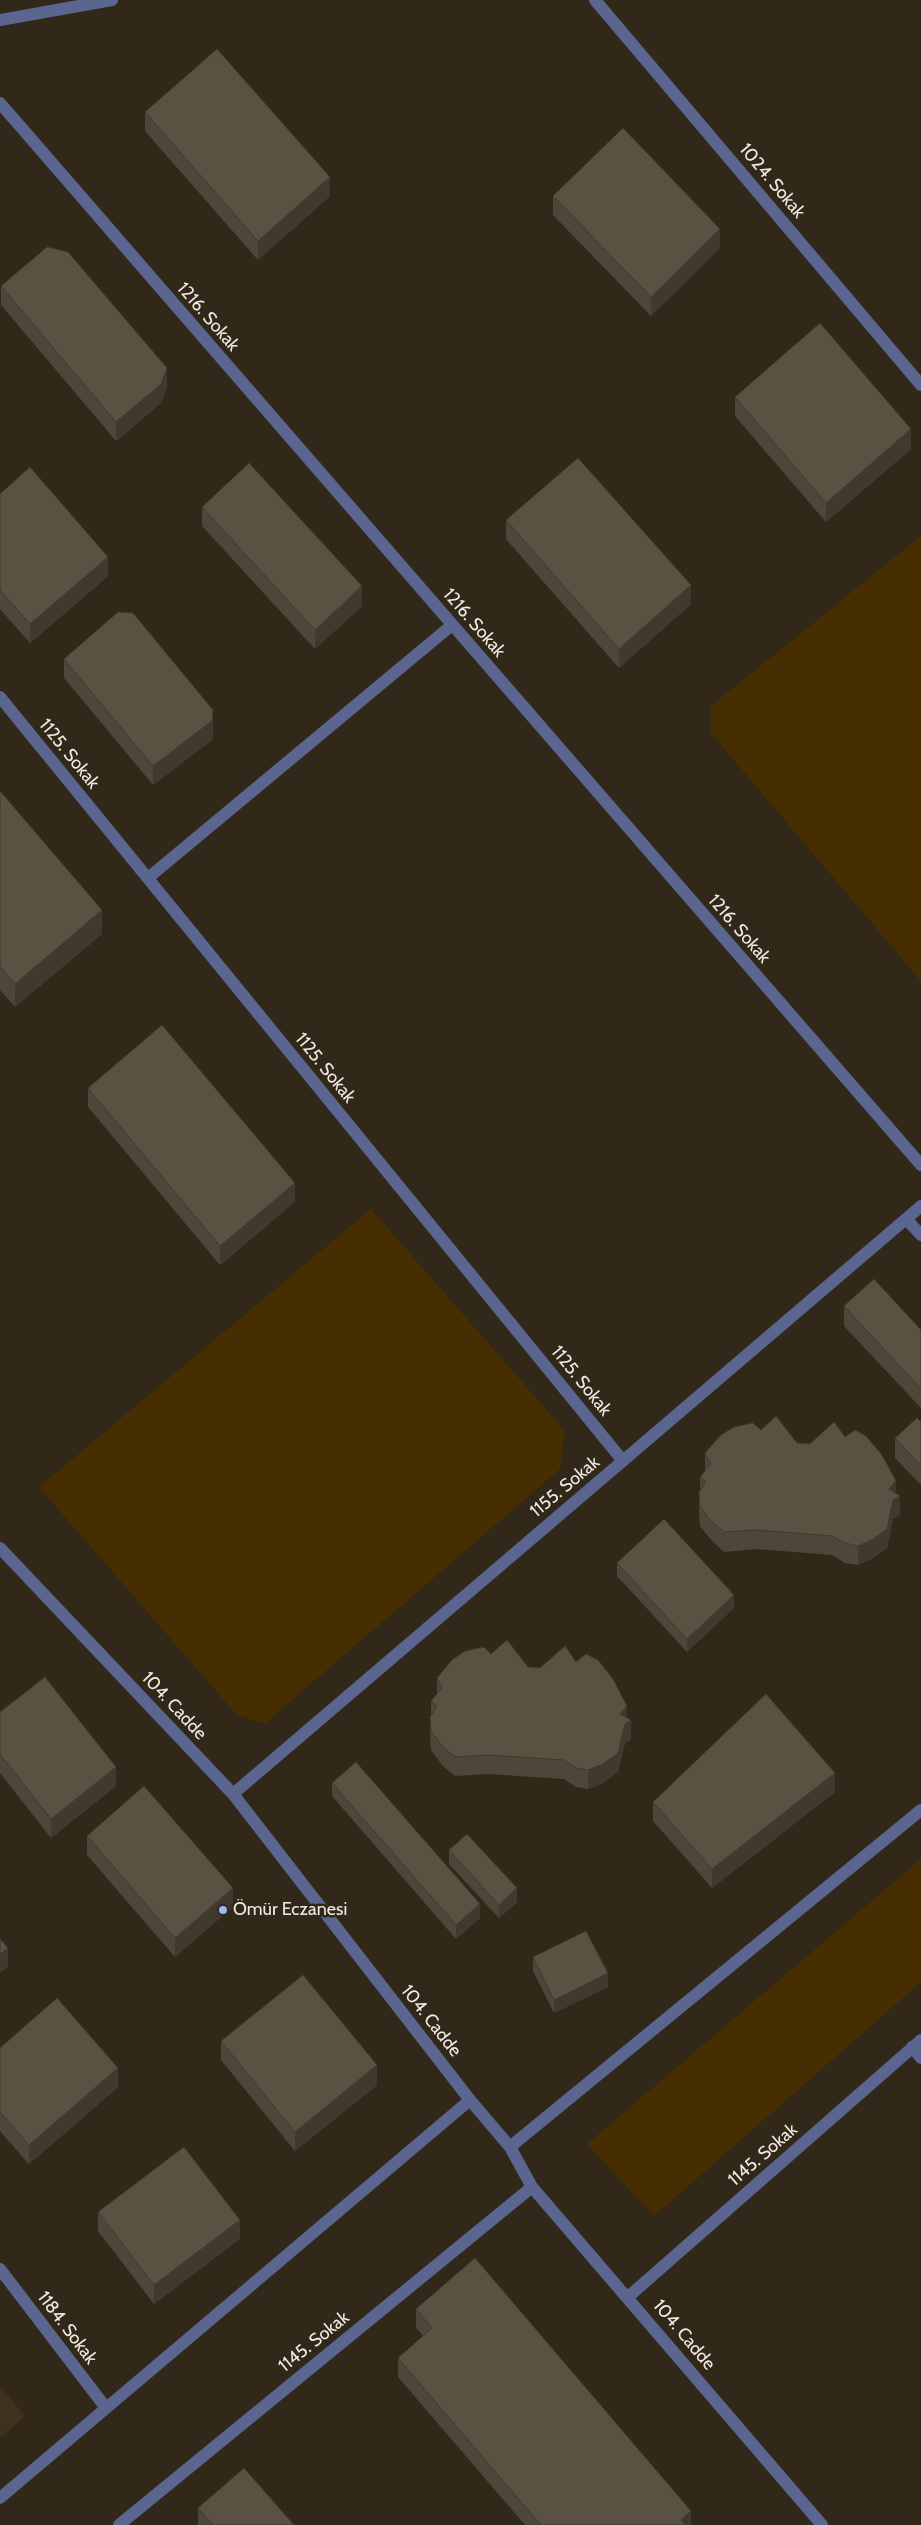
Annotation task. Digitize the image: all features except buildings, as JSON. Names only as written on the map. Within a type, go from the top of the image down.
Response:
[{"type":"street","points":[[0,20],[112,0]]},
{"type":"street","name":"1024. Sokak","points":[[595,0],[921,385]]},
{"type":"street","name":"1216. Sokak","points":[[0,103],[921,1165]]},
{"type":"street","points":[[148,878],[452,625]]},
{"type":"street","name":"1125. Sokak","points":[[0,697],[623,1461]]},
{"type":"street","name":"1155. Sokak","points":[[232,1794],[921,1206]]},
{"type":"street","points":[[906,1219],[921,1235]]},
{"type":"street","name":"104. Cadde","points":[[0,1548],[232,1794],[470,2100],[510,2147],[532,2187],[822,2525]]},
{"type":"street","points":[[510,2147],[921,1810]]},
{"type":"street","points":[[916,2043],[921,2058]]},
{"type":"street","name":"1145. Sokak","points":[[628,2297],[916,2043]]},
{"type":"street","points":[[0,2498],[470,2100]]},
{"type":"street","name":"1145. Sokak","points":[[119,2525],[532,2187]]},
{"type":"street","name":"1184. Sokak","points":[[0,2270],[106,2408]]},
{"type":"shaded area","points":[[921,536],[921,981],[711,733],[711,706]]},
{"type":"shaded area","points":[[371,1209],[565,1431],[560,1469],[264,1724],[236,1714],[39,1487]]},
{"type":"shaded area","points":[[921,1859],[921,1982],[654,2216],[587,2144]]},
{"type":"shaded area","points":[[0,2386],[25,2416],[0,2438]]},
{"type":"place","name":"Ömür Eczanesi","points":[[223,1910]]}]
